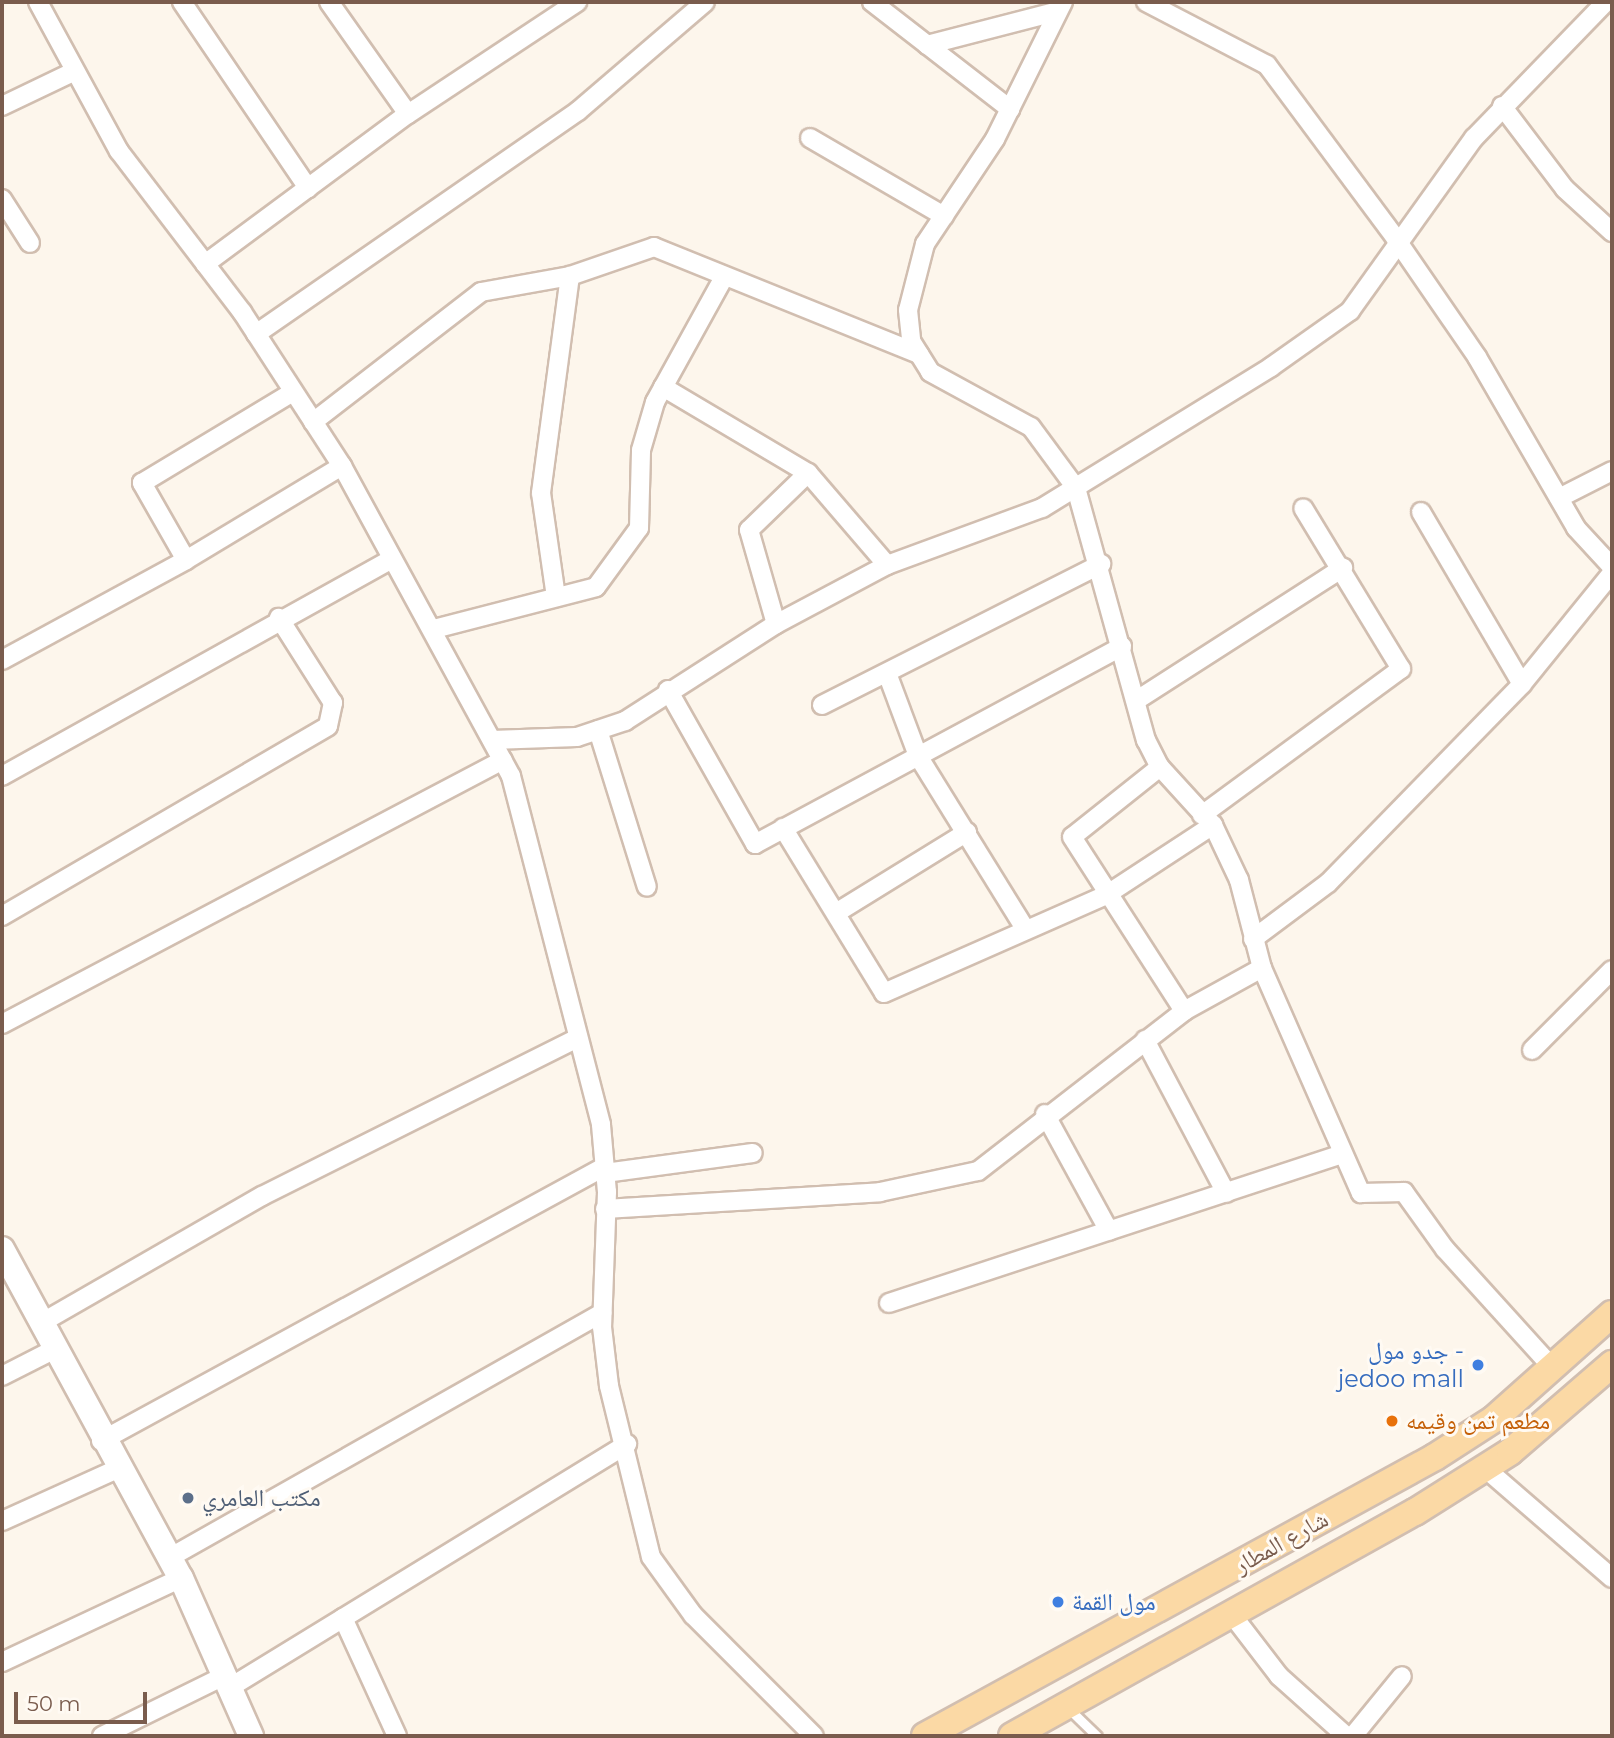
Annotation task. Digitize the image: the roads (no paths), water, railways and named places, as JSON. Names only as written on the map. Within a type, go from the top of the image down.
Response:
[{"type":"main road","name":"شارع المطار","points":[[925,1736],[1395,1480],[1494,1419],[1554,1369],[1612,1314]]},
{"type":"main road","name":"شارع المطار","points":[[1012,1736],[1233,1616],[1415,1512],[1485,1468],[1612,1364]]},
{"type":"main road","points":[[1395,1480],[1398,1497],[1415,1512]]},
{"type":"main road","points":[[1341,1509],[1359,1525],[1362,1543]]},
{"type":"street","points":[[38,2],[73,72],[119,151],[256,334],[342,466],[392,559],[434,629],[503,760],[601,1125],[605,1209],[602,1312],[609,1386],[626,1444],[651,1557],[693,1615],[814,1736]]},
{"type":"street","points":[[183,2],[308,188]]},
{"type":"street","points":[[330,2],[408,114]]},
{"type":"street","points":[[205,264],[408,114],[578,2]]},
{"type":"street","points":[[256,334],[578,111],[705,2]]},
{"type":"street","points":[[872,2],[1010,109]]},
{"type":"street","points":[[1146,2],[1267,65],[1396,239],[1477,357],[1559,498],[1612,567]]},
{"type":"street","points":[[492,740],[598,730],[625,721],[667,690],[776,624],[887,565],[1042,508],[1350,311],[1396,239],[1502,106],[1605,2]]},
{"type":"street","points":[[927,44],[1056,5]]},
{"type":"street","points":[[1056,5],[1010,109],[925,244],[908,310],[919,354],[930,373],[1031,427],[1076,488],[1101,564],[1137,700],[1160,767],[1207,820],[1239,880],[1262,968],[1361,1193],[1404,1192],[1445,1249],[1554,1369]]},
{"type":"street","points":[[2,106],[73,72]]},
{"type":"street","points":[[1502,106],[1565,189],[1612,232]]},
{"type":"street","points":[[810,138],[944,216]]},
{"type":"street","points":[[2,199],[30,243]]},
{"type":"street","points":[[313,422],[481,292],[570,276],[654,247],[723,279],[919,354]]},
{"type":"street","points":[[556,597],[541,493],[570,276]]},
{"type":"street","points":[[434,629],[596,587],[639,528],[641,450],[663,387],[723,279]]},
{"type":"street","points":[[663,387],[808,472],[887,565]]},
{"type":"street","points":[[186,560],[142,483],[293,392]]},
{"type":"street","points":[[2,660],[186,560],[342,466]]},
{"type":"street","points":[[1559,498],[1612,471]]},
{"type":"street","points":[[776,624],[749,530],[808,472]]},
{"type":"street","points":[[783,828],[884,993],[1024,927],[1106,895],[1402,669],[1343,568],[1303,508]]},
{"type":"street","points":[[1421,512],[1522,684]]},
{"type":"street","points":[[2,776],[279,618],[392,559]]},
{"type":"street","points":[[822,705],[1101,564]]},
{"type":"street","points":[[1137,700],[1343,568]]},
{"type":"street","points":[[1253,939],[1328,883],[1522,684],[1612,573]]},
{"type":"street","points":[[2,916],[328,726],[333,703],[279,618]]},
{"type":"street","points":[[667,690],[755,844],[1122,646]]},
{"type":"street","points":[[887,673],[918,756],[1024,927]]},
{"type":"street","points":[[598,730],[647,887]]},
{"type":"street","points":[[2,1024],[503,760]]},
{"type":"street","points":[[1160,767],[1072,837],[1106,895],[1184,1011]]},
{"type":"street","points":[[836,914],[967,832]]},
{"type":"street","points":[[605,1209],[880,1192],[939,1182],[978,1171],[1045,1114],[1184,1011],[1262,968]]},
{"type":"street","points":[[1532,1050],[1612,970]]},
{"type":"street","points":[[41,1323],[262,1196],[578,1038]]},
{"type":"street","points":[[1145,1040],[1226,1193]]},
{"type":"street","points":[[1045,1114],[1109,1231]]},
{"type":"street","points":[[101,1441],[604,1170],[752,1153]]},
{"type":"street","points":[[889,1303],[1342,1154]]},
{"type":"street","points":[[2,1249],[101,1441],[175,1568],[251,1736]]},
{"type":"street","points":[[2,1662],[175,1568],[602,1312]]},
{"type":"street","points":[[2,1376],[55,1349]]},
{"type":"street","points":[[102,1736],[227,1682],[343,1618],[626,1444]]},
{"type":"street","points":[[1485,1468],[1612,1578]]},
{"type":"street","points":[[2,1521],[117,1469]]},
{"type":"street","points":[[1233,1616],[1279,1676],[1346,1736]]},
{"type":"street","points":[[343,1618],[397,1736]]},
{"type":"street","points":[[1353,1736],[1402,1675]]},
{"type":"lane","points":[[1067,1706],[1097,1736]]},
{"type":"place","name":"جدو مول - jedoo mall","points":[[1478,1365]]},
{"type":"place","name":"مطعم تمن وقيمه","points":[[1392,1421]]},
{"type":"place","name":"مكتب العامري","points":[[188,1498]]},
{"type":"place","name":"مول القمة","points":[[1058,1602]]}]
